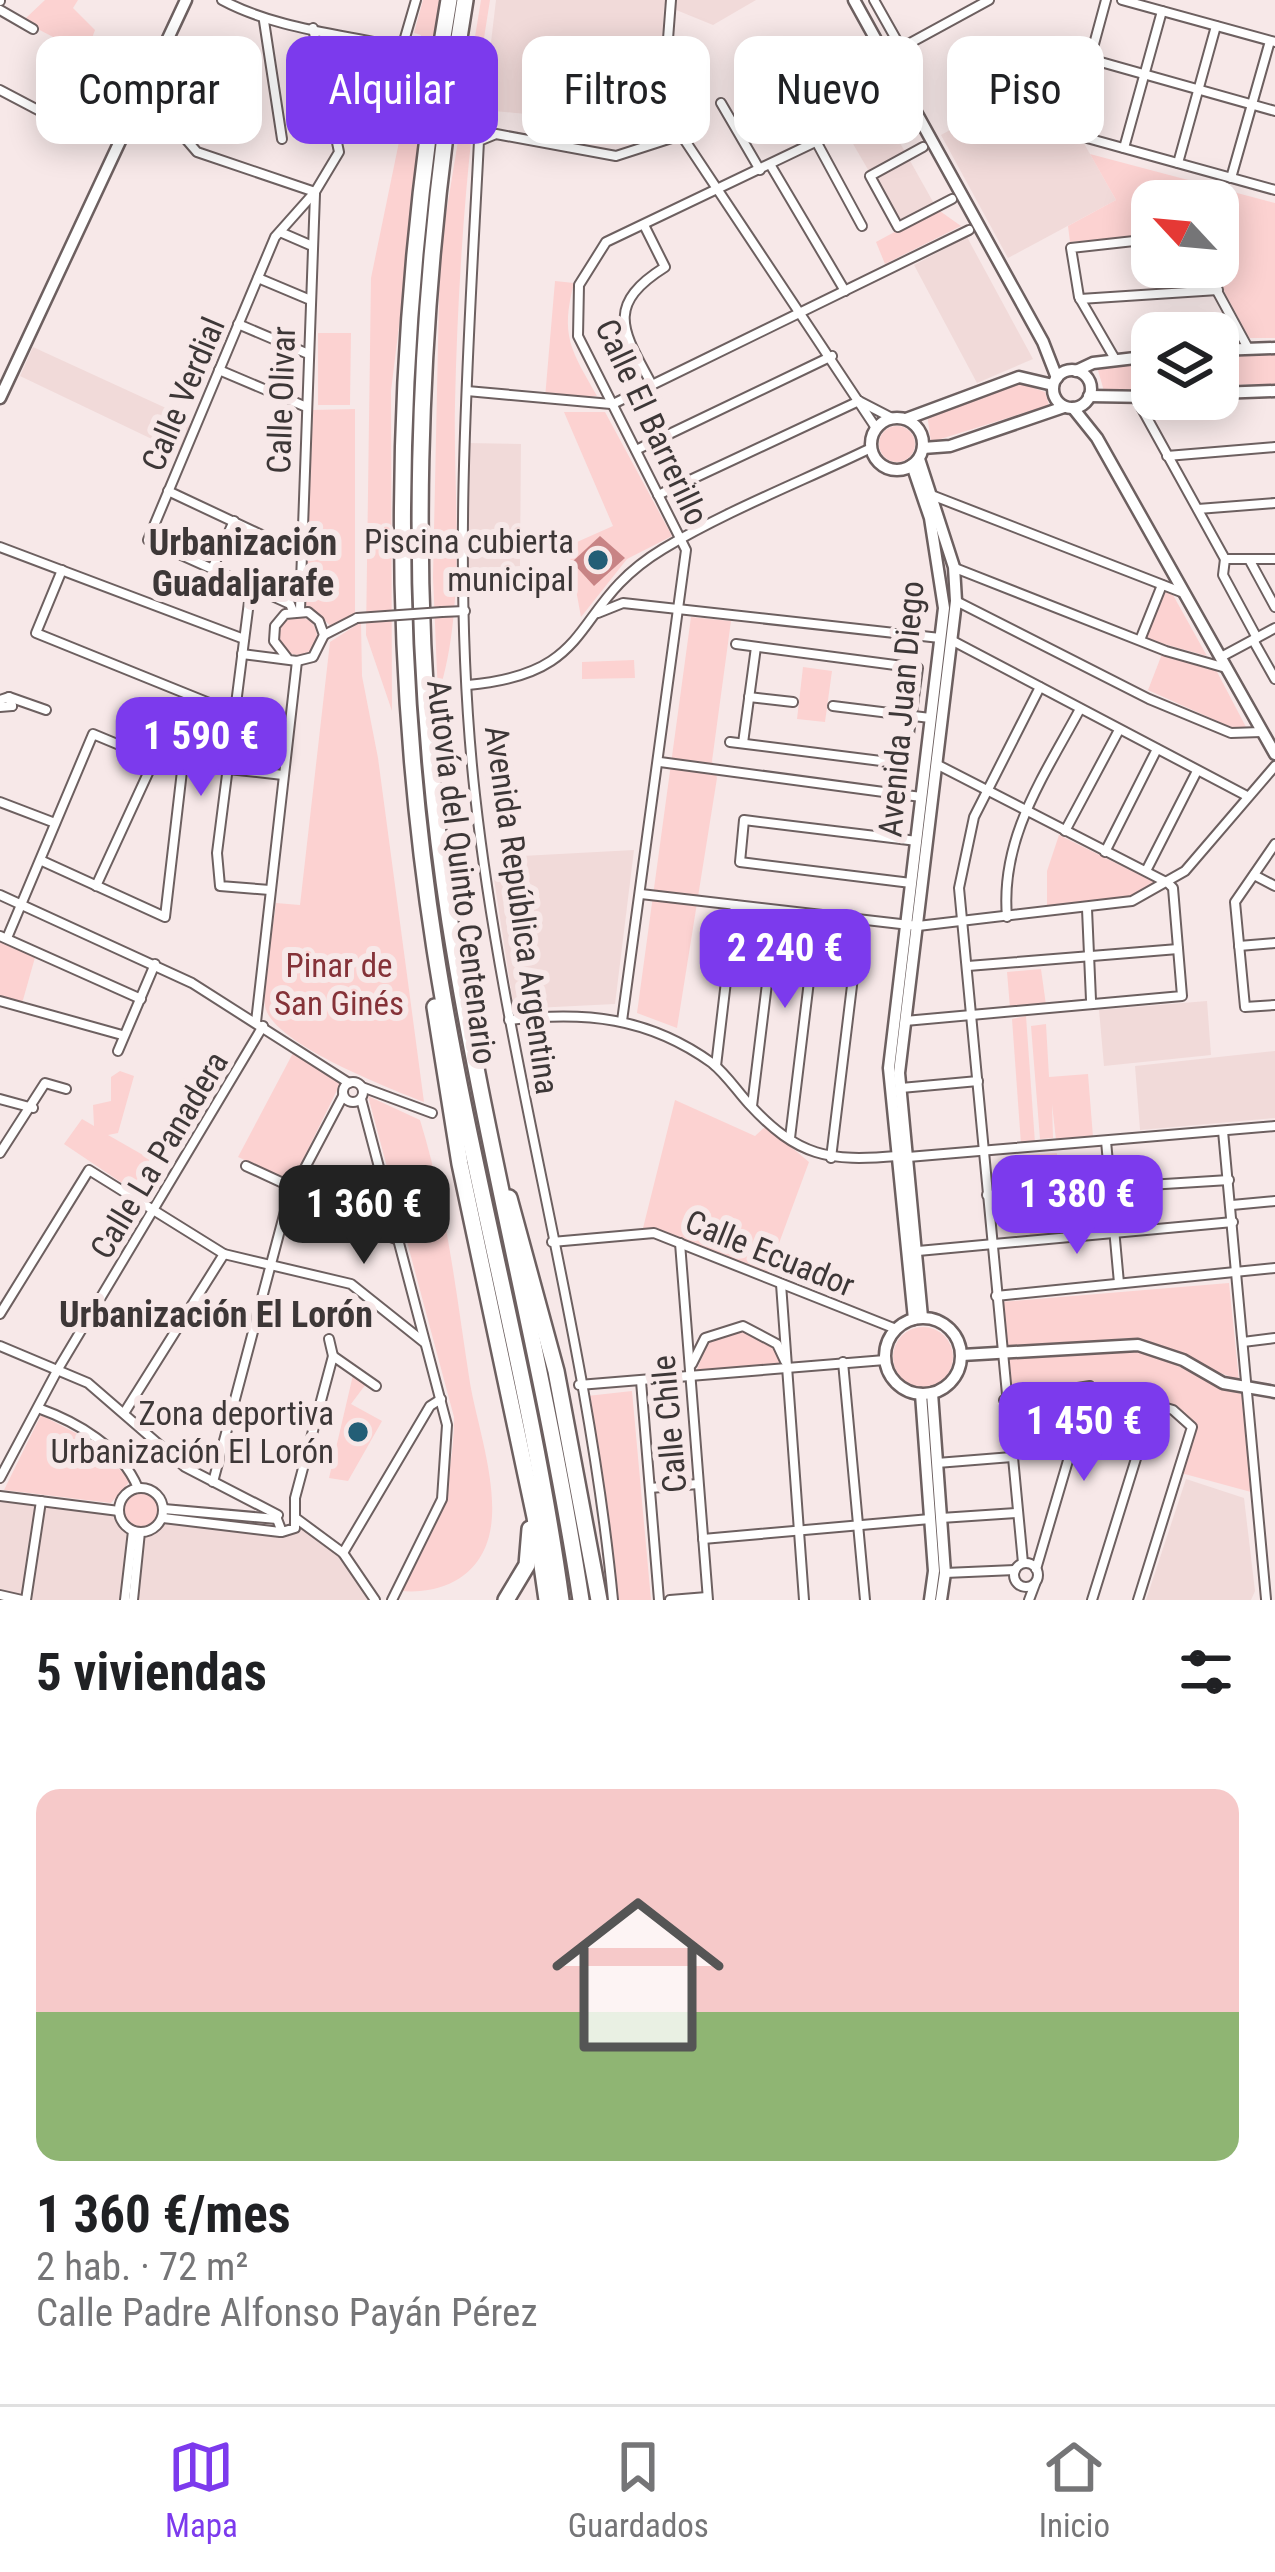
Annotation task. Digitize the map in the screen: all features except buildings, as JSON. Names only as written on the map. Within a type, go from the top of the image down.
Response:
[{"type":"highway","name":"Autovía del Quinto Centenario","points":[[448,0],[416,224],[401,484],[410,734],[434,945],[561,1600]]},
{"type":"highway","name":"Autovía del Quinto Centenario","points":[[465,0],[434,228],[424,392],[422,567],[430,746],[447,896],[581,1600]]},
{"type":"highway","points":[[434,945],[431,981],[441,1052],[530,1545],[523,1575],[506,1600]]},
{"type":"highway","points":[[496,1167],[516,1213],[546,1330],[599,1600]]},
{"type":"highway","points":[[504,1385],[535,1517],[547,1600]]},
{"type":"highway","points":[[490,1600],[505,1586],[520,1555],[520,1480]]},
{"type":"street","points":[[174,36],[190,0]]},
{"type":"street","points":[[170,36],[190,0]]},
{"type":"street","points":[[222,0],[264,21],[349,36]]},
{"type":"street","points":[[406,36],[416,0]]},
{"type":"street","points":[[670,36],[671,0]]},
{"type":"street","points":[[854,0],[1042,342],[1056,400],[1096,438],[1275,754]]},
{"type":"street","points":[[874,0],[901,48],[989,0]]},
{"type":"street","points":[[1096,36],[1106,0]]},
{"type":"street","points":[[1121,0],[1272,41],[1231,178]]},
{"type":"street","points":[[0,10],[32,29]]},
{"type":"street","points":[[1124,148],[1162,11]]},
{"type":"street","points":[[264,21],[282,139]]},
{"type":"street","points":[[1178,163],[1216,26]]},
{"type":"street","points":[[190,144],[197,152],[315,192],[339,152],[313,28]]},
{"type":"street","points":[[1104,63],[1275,111]]},
{"type":"street","points":[[0,90],[36,109]]},
{"type":"street","points":[[721,103],[760,170]]},
{"type":"street","name":"Avenida República Argentina","points":[[522,139],[496,134],[478,141],[467,391],[465,611],[474,793],[509,1020],[579,1385],[613,1600]]},
{"type":"street","points":[[1104,143],[1275,190]]},
{"type":"street","points":[[0,398],[118,144]]},
{"type":"street","points":[[108,168],[121,144]]},
{"type":"street","name":"Avenida República Argentina","points":[[551,144],[616,156],[651,144]]},
{"type":"street","points":[[688,144],[876,428],[871,448]]},
{"type":"street","name":"Calle El Barrerillo","points":[[622,1021],[686,550],[578,336],[579,285],[606,242],[815,144]]},
{"type":"street","points":[[818,144],[862,226]]},
{"type":"street","points":[[923,147],[870,176],[898,227],[952,199]]},
{"type":"street","points":[[771,166],[845,292]]},
{"type":"street","name":"Calle Verdial","points":[[297,611],[148,540],[280,232],[315,192]]},
{"type":"street","name":"Calle Olivar","points":[[297,611],[315,192]]},
{"type":"street","points":[[644,225],[665,267],[641,282],[622,316],[623,331],[652,385]]},
{"type":"street","points":[[467,391],[613,404],[969,230]]},
{"type":"street","points":[[280,232],[310,245]]},
{"type":"street","points":[[1115,359],[1080,299],[1071,248],[1131,241]]},
{"type":"street","points":[[258,278],[308,299]]},
{"type":"street","points":[[1080,299],[1218,290],[1248,348]]},
{"type":"street","points":[[238,324],[306,353]]},
{"type":"street","points":[[1042,342],[1089,383],[1096,438]]},
{"type":"street","points":[[1239,349],[1275,348]]},
{"type":"street","points":[[636,450],[832,356]]},
{"type":"street","points":[[876,428],[1019,377],[1055,381],[1073,371],[1131,358]]},
{"type":"street","points":[[219,370],[304,406]]},
{"type":"street","points":[[1239,392],[1275,391]]},
{"type":"street","points":[[871,448],[887,468],[1088,399],[1131,398]]},
{"type":"street","points":[[658,495],[859,401],[922,434],[918,457]]},
{"type":"street","points":[[1148,420],[1225,559],[1223,575],[1275,679]]},
{"type":"street","points":[[1167,456],[1275,447]]},
{"type":"street","points":[[468,685],[526,677],[551,666],[628,571],[681,540],[871,448]]},
{"type":"street","name":"Avenida Juan Diego","points":[[918,457],[953,567],[956,601],[930,718],[911,883],[903,1021],[904,1156],[918,1318]]},
{"type":"street","name":"Avenida Juan Diego","points":[[918,457],[942,577],[947,640],[938,765],[889,1068],[918,1251],[918,1318]]},
{"type":"street","points":[[168,490],[300,553]]},
{"type":"street","points":[[934,496],[1183,592]]},
{"type":"street","points":[[1198,509],[1275,503]]},
{"type":"street","points":[[212,568],[233,521]]},
{"type":"street","points":[[0,547],[244,639]]},
{"type":"street","points":[[1225,559],[1275,559]]},
{"type":"street","points":[[1250,561],[1275,608]]},
{"type":"street","points":[[953,567],[1139,640],[1223,663]]},
{"type":"street","points":[[62,570],[36,633],[234,713]]},
{"type":"street","points":[[628,571],[620,586],[628,603]]},
{"type":"street","points":[[1139,640],[1162,585]]},
{"type":"street","points":[[251,586],[217,853],[220,886],[270,890]]},
{"type":"street","points":[[956,601],[1149,699],[1231,734],[1262,732]]},
{"type":"street","points":[[592,617],[608,605],[628,603],[947,640],[1247,796]]},
{"type":"street","points":[[242,654],[293,660],[319,651],[324,635],[314,616],[297,611],[279,619],[273,633],[277,649],[293,660]]},
{"type":"street","points":[[324,635],[357,618],[465,611]]},
{"type":"street","points":[[1223,663],[1275,628]]},
{"type":"street","points":[[730,742],[905,764],[917,668],[736,644]]},
{"type":"street","points":[[743,743],[756,647]]},
{"type":"street","points":[[260,1024],[293,660]]},
{"type":"street","points":[[1036,1583],[1022,1587],[1017,1571],[1012,1457],[962,920],[963,859],[987,790],[1040,687]]},
{"type":"street","points":[[749,697],[793,702]]},
{"type":"street","points":[[3,701],[46,710]]},
{"type":"street","points":[[833,706],[930,718]]},
{"type":"street","points":[[1007,917],[1006,862],[1025,811],[1080,709]]},
{"type":"street","points":[[1065,831],[1120,730]]},
{"type":"street","points":[[40,860],[164,917],[182,771],[93,734],[3,937],[141,999]]},
{"type":"street","points":[[1105,851],[1156,749]]},
{"type":"street","points":[[96,886],[154,758]]},
{"type":"street","points":[[660,762],[922,797]]},
{"type":"street","points":[[903,1021],[1091,1000],[1182,996],[1173,888],[1168,883],[938,765]]},
{"type":"street","points":[[640,894],[912,926],[1132,902],[1168,883],[1202,855],[1275,766]]},
{"type":"street","points":[[228,769],[283,776]]},
{"type":"street","points":[[1146,871],[1197,771]]},
{"type":"street","points":[[0,802],[55,823]]},
{"type":"street","points":[[911,883],[740,862],[744,820],[917,841]]},
{"type":"street","points":[[1275,844],[1235,902],[1245,1007],[1275,1005]]},
{"type":"street","points":[[1254,874],[1275,886]]},
{"type":"street","points":[[0,895],[154,964],[260,1024],[349,1083],[432,1113]]},
{"type":"street","points":[[716,1066],[735,905]]},
{"type":"street","points":[[1087,909],[1091,1000]]},
{"type":"street","points":[[752,1108],[776,910]]},
{"type":"street","points":[[790,1140],[817,915]]},
{"type":"street","points":[[831,1158],[860,920]]},
{"type":"street","points":[[1239,946],[1275,943]]},
{"type":"street","points":[[968,966],[1178,949]]},
{"type":"street","points":[[118,1052],[154,964]]},
{"type":"street","points":[[0,1001],[122,1035]]},
{"type":"street","points":[[509,1020],[574,1012],[622,1021],[682,1045],[716,1066],[752,1108],[803,1151],[831,1158],[982,1152],[1275,1126]]},
{"type":"street","name":"Calle La Panadera","points":[[0,1478],[58,1369],[260,1024]]},
{"type":"street","points":[[901,1088],[977,1081]]},
{"type":"street","points":[[0,1153],[34,1108],[45,1083],[66,1088]]},
{"type":"street","points":[[213,1482],[288,1200],[349,1083]]},
{"type":"street","points":[[362,1087],[361,1099],[441,1399],[448,1449],[442,1499],[392,1600]]},
{"type":"street","points":[[343,1096],[351,1102],[361,1099]]},
{"type":"street","points":[[0,1099],[34,1108]]},
{"type":"street","points":[[1223,1131],[1267,1600]]},
{"type":"street","points":[[1106,1142],[1119,1283]]},
{"type":"street","points":[[246,1166],[296,1189]]},
{"type":"street","points":[[0,1315],[88,1170],[224,1254],[351,1284],[425,1343]]},
{"type":"street","points":[[986,1195],[1229,1180]]},
{"type":"street","points":[[288,1200],[400,1240]]},
{"type":"street","points":[[1232,1205],[1275,1201]]},
{"type":"street","points":[[918,1251],[1232,1222]]},
{"type":"street","name":"Calle Ecuador","points":[[552,1243],[654,1233],[896,1329]]},
{"type":"street","name":"Calle Chile","points":[[680,1243],[708,1598]]},
{"type":"street","points":[[126,1410],[224,1254]]},
{"type":"street","points":[[996,1296],[1275,1268]]},
{"type":"street","points":[[781,1283],[804,1600]]},
{"type":"street","points":[[918,1318],[945,1323],[962,1355],[951,1383],[927,1394],[897,1384],[885,1360],[896,1329],[918,1318]]},
{"type":"street","points":[[689,1378],[694,1351],[724,1328],[762,1332],[777,1344],[788,1368]]},
{"type":"street","points":[[1243,1342],[1275,1338]]},
{"type":"street","points":[[329,1339],[333,1356],[376,1386]]},
{"type":"street","points":[[962,1355],[1138,1345],[1247,1389],[1275,1393]]},
{"type":"street","points":[[0,1346],[58,1369],[126,1410],[185,1467],[316,1529],[344,1553],[369,1598]]},
{"type":"street","points":[[164,1513],[282,1532],[295,1498],[326,1365],[333,1356]]},
{"type":"street","points":[[579,1385],[885,1360]]},
{"type":"street","points":[[843,1362],[865,1600]]},
{"type":"street","points":[[640,1381],[659,1600]]},
{"type":"street","points":[[1004,1400],[1090,1386],[1029,1600]]},
{"type":"street","points":[[927,1394],[937,1463],[930,1600]]},
{"type":"street","points":[[927,1394],[935,1519],[945,1573],[941,1600]]},
{"type":"street","points":[[344,1553],[430,1406],[441,1399]]},
{"type":"street","points":[[1092,1600],[1153,1404],[1173,1410],[1192,1427],[1138,1600]]},
{"type":"street","points":[[38,1408],[90,1433],[132,1474],[138,1488]]},
{"type":"street","points":[[937,1463],[1012,1457]]},
{"type":"street","points":[[650,1488],[698,1484]]},
{"type":"street","points":[[119,1511],[126,1493],[138,1488],[156,1492],[164,1513]]},
{"type":"street","points":[[0,1496],[119,1511],[137,1532],[129,1600]]},
{"type":"street","points":[[0,1595],[24,1600],[41,1501]]},
{"type":"street","points":[[137,1532],[164,1513],[288,1516]]},
{"type":"street","points":[[703,1539],[1016,1513]]},
{"type":"street","points":[[945,1573],[1036,1568]]},
{"type":"street","points":[[670,1600],[708,1598]]},
{"type":"shaded area","points":[[496,0],[756,0],[713,25],[664,5],[663,36],[522,36],[522,114],[498,111],[498,36],[492,36]]},
{"type":"shaded area","points":[[947,132],[947,144],[1084,144],[1116,200],[1008,258],[941,135]]},
{"type":"shaded area","points":[[853,144],[901,144],[905,152],[870,173]]},
{"type":"shaded area","points":[[909,159],[937,209],[899,229],[870,179]]},
{"type":"shaded area","points":[[967,237],[1033,359],[977,383],[914,265]]},
{"type":"shaded area","points":[[33,347],[192,420],[179,452],[20,376]]},
{"type":"shaded area","points":[[466,443],[521,444],[520,566],[465,569]]},
{"type":"shaded area","name":"Piscina cubierta municipal","points":[[600,536],[625,558],[594,586],[572,562]]},
{"type":"shaded area","points":[[634,850],[615,1004],[514,1009],[494,879],[508,876],[504,857]]},
{"type":"shaded area","points":[[1207,1001],[1211,1055],[1104,1066],[1099,1010]]},
{"type":"shaded area","points":[[1275,1051],[1275,1118],[1140,1130],[1135,1066]]},
{"type":"shaded area","points":[[1186,1479],[1244,1498],[1255,1591],[1251,1600],[1146,1600]]},
{"type":"shaded area","points":[[0,1495],[319,1530],[369,1600],[0,1600]]},
{"type":"green space","points":[[45,0],[78,0],[73,8],[95,30],[93,36],[51,36],[28,24],[26,18]]},
{"type":"green space","points":[[423,0],[439,0],[435,36],[414,33]]},
{"type":"green space","points":[[481,0],[490,0],[484,36],[475,36]]},
{"type":"green space","points":[[399,144],[421,144],[391,391],[392,711],[366,635],[371,278]]},
{"type":"green space","points":[[457,144],[471,144],[455,404],[456,589],[438,696],[433,577],[440,251]]},
{"type":"green space","points":[[1090,154],[1188,180],[1131,180],[1131,237],[1070,242],[1068,226],[1116,200]]},
{"type":"green space","points":[[1239,193],[1275,203],[1275,338],[1249,338],[1222,288],[1239,288]]},
{"type":"green space","points":[[937,209],[961,226],[885,264],[876,242]]},
{"type":"green space","points":[[555,281],[574,283],[568,317],[570,342],[597,396],[545,398]]},
{"type":"green space","points":[[318,333],[351,333],[350,405],[318,405]]},
{"type":"green space","points":[[1275,353],[1275,384],[1239,385],[1239,354]]},
{"type":"green space","points":[[1131,363],[1131,390],[1104,391],[1097,367]]},
{"type":"green space","points":[[1018,382],[1045,392],[1049,405],[931,442],[927,414]]},
{"type":"green space","points":[[355,409],[355,615],[332,627],[305,604],[313,410]]},
{"type":"green space","points":[[564,412],[605,412],[672,536],[627,559],[581,617],[568,546],[613,526]]},
{"type":"green space","points":[[897,426],[909,432],[915,444],[909,456],[897,462],[885,456],[879,444],[885,432]]},
{"type":"green space","points":[[1165,592],[1173,595],[1207,656],[1146,639]]},
{"type":"green space","points":[[298,617],[311,623],[317,636],[311,649],[298,655],[285,649],[279,636],[285,623]]},
{"type":"green space","points":[[691,617],[731,621],[712,761],[717,778],[677,1028],[637,1013]]},
{"type":"green space","name":"Pinar de San Ginés","points":[[361,622],[362,676],[378,758],[424,1102],[309,1049],[272,1020],[265,1006],[265,968],[276,903],[300,905],[330,642]]},
{"type":"green space","points":[[1162,654],[1215,668],[1246,727],[1235,729],[1148,690]]},
{"type":"green space","points":[[634,660],[635,678],[582,679],[582,662]]},
{"type":"green space","points":[[803,667],[832,671],[825,722],[797,719]]},
{"type":"green space","points":[[1059,835],[1162,886],[1121,900],[1047,907],[1047,871]]},
{"type":"green space","points":[[0,936],[36,954],[21,1007],[0,1001]]},
{"type":"green space","points":[[1041,969],[1046,1005],[1010,1008],[1007,972]]},
{"type":"green space","points":[[1026,1016],[1035,1143],[1021,1144],[1012,1019]]},
{"type":"green space","points":[[1046,1024],[1049,1077],[1088,1074],[1093,1137],[1056,1140],[1052,1104],[1053,1138],[1040,1139],[1031,1026]]},
{"type":"green space","points":[[293,1053],[341,1082],[292,1182],[238,1157]]},
{"type":"green space","points":[[120,1071],[134,1076],[118,1133],[108,1135],[150,1159],[131,1189],[64,1144],[82,1119],[94,1126],[93,1105],[111,1101],[111,1077]]},
{"type":"green space","points":[[368,1096],[420,1120],[444,1218],[491,1488],[490,1530],[478,1560],[461,1577],[426,1590],[401,1591],[440,1508],[454,1417]]},
{"type":"green space","points":[[675,1100],[755,1136],[766,1126],[809,1162],[768,1273],[657,1230],[642,1232]]},
{"type":"green space","points":[[1057,1153],[1058,1188],[1025,1190],[1022,1155]]},
{"type":"green space","points":[[1062,1198],[1065,1235],[1030,1237],[1028,1201]]},
{"type":"green space","points":[[1229,1283],[1239,1380],[1128,1338],[1007,1347],[1001,1302]]},
{"type":"green space","points":[[923,1327],[944,1336],[953,1357],[944,1378],[923,1387],[902,1378],[893,1357],[902,1336]]},
{"type":"green space","points":[[742,1330],[772,1346],[781,1364],[696,1372],[708,1342]]},
{"type":"green space","points":[[1102,1349],[1148,1353],[1243,1395],[1251,1492],[1181,1473],[1186,1417],[1138,1394],[1084,1383],[1011,1392],[1007,1357]]},
{"type":"green space","name":"Zona deportiva Urbanización El Lorón","points":[[353,1375],[366,1384],[351,1404],[382,1421],[348,1481],[329,1478]]},
{"type":"green space","points":[[632,1391],[651,1600],[617,1600],[587,1396]]},
{"type":"green space","points":[[41,1415],[87,1439],[131,1480],[111,1503],[4,1490]]},
{"type":"green space","points":[[141,1491],[154,1497],[160,1510],[154,1523],[141,1529],[128,1523],[122,1510],[128,1497]]},
{"type":"place","name":"Piscina cubierta municipal","points":[[598,560]]},
{"type":"place","name":"Zona deportiva Urbanización El Lorón","points":[[358,1432]]},
{"type":"district","name":"Urbanización Guadaljarafe","points":[[243,564]]},
{"type":"district","name":"Urbanización El Lorón","points":[[216,1315]]}]
